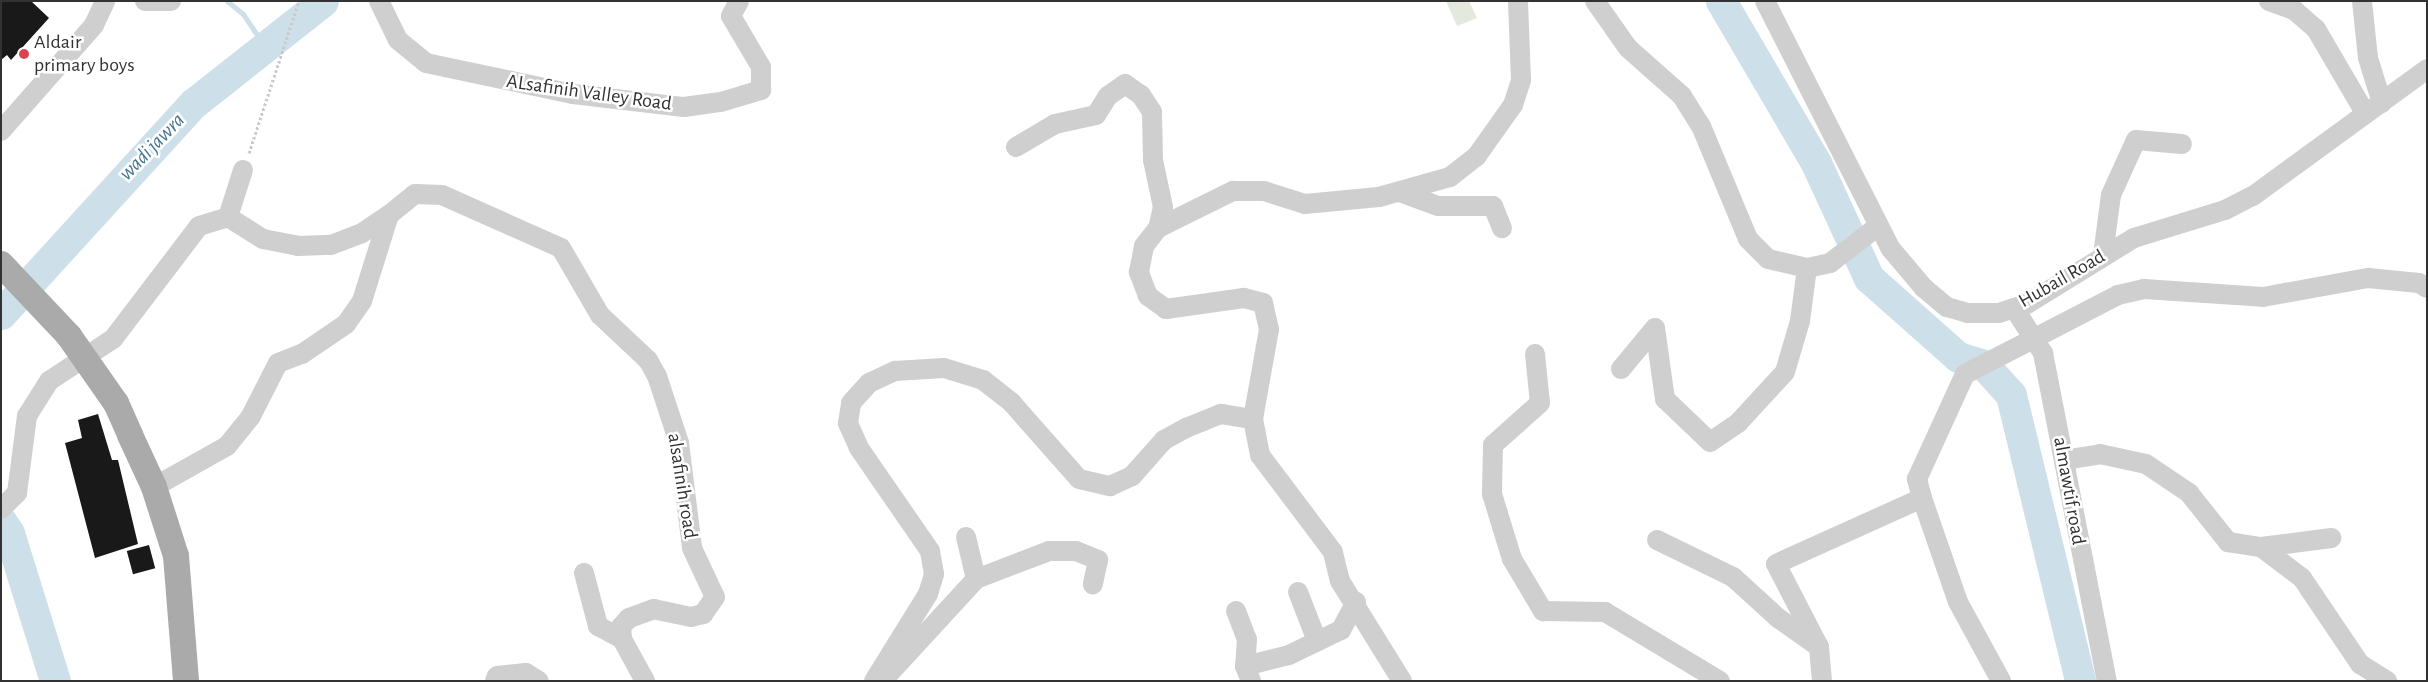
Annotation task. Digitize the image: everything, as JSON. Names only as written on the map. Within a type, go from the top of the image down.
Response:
[{"type":"main road","points":[[1,264],[69,336],[116,403],[154,487],[176,556],[186,681]]},
{"type":"street","points":[[1,131],[94,24],[105,1]]},
{"type":"street","points":[[145,1],[171,1]]},
{"type":"street","name":"ALsafinih Valley Road","points":[[379,1],[398,40],[426,64],[572,94],[684,107],[721,102],[761,90],[761,67],[731,16],[739,1]]},
{"type":"street","points":[[1158,228],[1233,191],[1264,191],[1304,204],[1400,192],[1450,177],[1476,157],[1501,127],[1521,80],[1518,1]]},
{"type":"street","points":[[1595,1],[1628,48],[1682,96],[1701,126],[1748,239],[1768,258],[1807,268],[1830,263],[1877,227]]},
{"type":"street","name":"Hubail Road","points":[[1765,1],[1877,227],[1908,271],[1947,307],[1968,313],[1999,313],[2014,308],[2134,238],[2226,210],[2253,196],[2427,69]]},
{"type":"street","points":[[2269,1],[2301,9],[2316,29],[2365,113]]},
{"type":"street","points":[[2362,1],[2368,58],[2382,103]]},
{"type":"street","points":[[1016,147],[1054,124],[1096,115],[1108,96],[1125,84],[1141,95],[1152,112],[1153,160],[1163,207],[1158,228],[1144,246],[1139,272],[1148,296],[1166,309],[1244,298],[1263,303],[1269,329],[1253,419],[1260,455],[1333,552],[1340,581],[1356,602],[1402,681]]},
{"type":"street","points":[[2103,255],[2111,194],[2136,140],[2182,144]]},
{"type":"street","points":[[1,508],[17,493],[27,416],[49,381],[113,339],[199,226],[228,216],[243,170]]},
{"type":"street","points":[[1400,192],[1438,206],[1493,206],[1502,228]]},
{"type":"street","name":"alsafinih road","points":[[228,216],[263,239],[298,246],[331,245],[362,233],[416,194],[442,195],[561,248],[600,315],[648,360],[658,376],[679,443],[692,548],[715,597],[711,608],[691,617],[654,609],[629,618],[621,627],[622,639]]},
{"type":"street","points":[[154,487],[227,446],[251,416],[278,363],[302,354],[346,324],[362,301],[389,215]]},
{"type":"street","points":[[1621,369],[1655,328],[1665,399],[1710,442],[1738,423],[1785,372],[1800,321],[1807,268]]},
{"type":"street","points":[[2001,681],[1958,602],[1922,498],[1918,480],[1965,374],[2032,336],[2118,295],[2144,289],[2263,297],[2368,278],[2419,283],[2427,288]]},
{"type":"street","name":"almawtif road","points":[[2014,308],[2043,353],[2107,681]]},
{"type":"street","points":[[1535,354],[1540,403],[1493,445],[1492,494],[1512,559],[1543,611],[1605,612],[1720,681]]},
{"type":"street","points":[[874,681],[928,594],[934,574],[930,551],[859,448],[848,423],[851,403],[869,383],[895,371],[944,368],[983,380],[1012,403],[1079,479],[1110,486],[1132,476],[1164,440],[1186,428],[1221,414],[1253,419]]},
{"type":"street","points":[[2064,460],[2100,454],[2146,464],[2189,493],[2228,542],[2261,547],[2331,538]]},
{"type":"street","points":[[1822,681],[1820,647],[1776,564],[1922,498]]},
{"type":"street","points":[[966,537],[976,579]]},
{"type":"street","points":[[1657,540],[1734,578],[1778,618],[1820,647]]},
{"type":"street","points":[[2261,547],[2302,578],[2360,664],[2387,681]]},
{"type":"street","points":[[882,681],[976,579],[1049,550],[1076,551],[1098,560],[1093,584]]},
{"type":"street","points":[[584,573],[598,626],[622,639],[645,681]]},
{"type":"street","points":[[1298,592],[1317,641]]},
{"type":"street","points":[[1236,612],[1247,639],[1248,673],[1341,630],[1356,602]]},
{"type":"street","points":[[495,681],[497,676],[526,673],[539,681]]},
{"type":"path","points":[[243,170],[299,1]]},
{"type":"shaded area","points":[[1446,1],[1469,1],[1477,18],[1457,26]]},
{"type":"building","name":"Aldair primary boys","points":[[1,1],[31,1],[49,18],[11,60],[7,55],[1,60]]},
{"type":"building","points":[[98,414],[112,460],[118,460],[138,544],[95,558],[65,443],[82,438],[78,420]]},
{"type":"building","points":[[149,545],[155,568],[133,574],[127,551]]},
{"type":"waterway","points":[[227,1],[243,14],[265,47]]},
{"type":"waterway","name":"wadi jawra","points":[[1,314],[194,103],[323,1]]},
{"type":"waterway","points":[[1721,1],[1816,163],[1869,278],[1958,357],[1984,365],[2011,395],[2080,681]]},
{"type":"waterway","points":[[1,521],[9,533],[55,681]]},
{"type":"place","name":"Aldair primary boys","points":[[24,54]]}]
